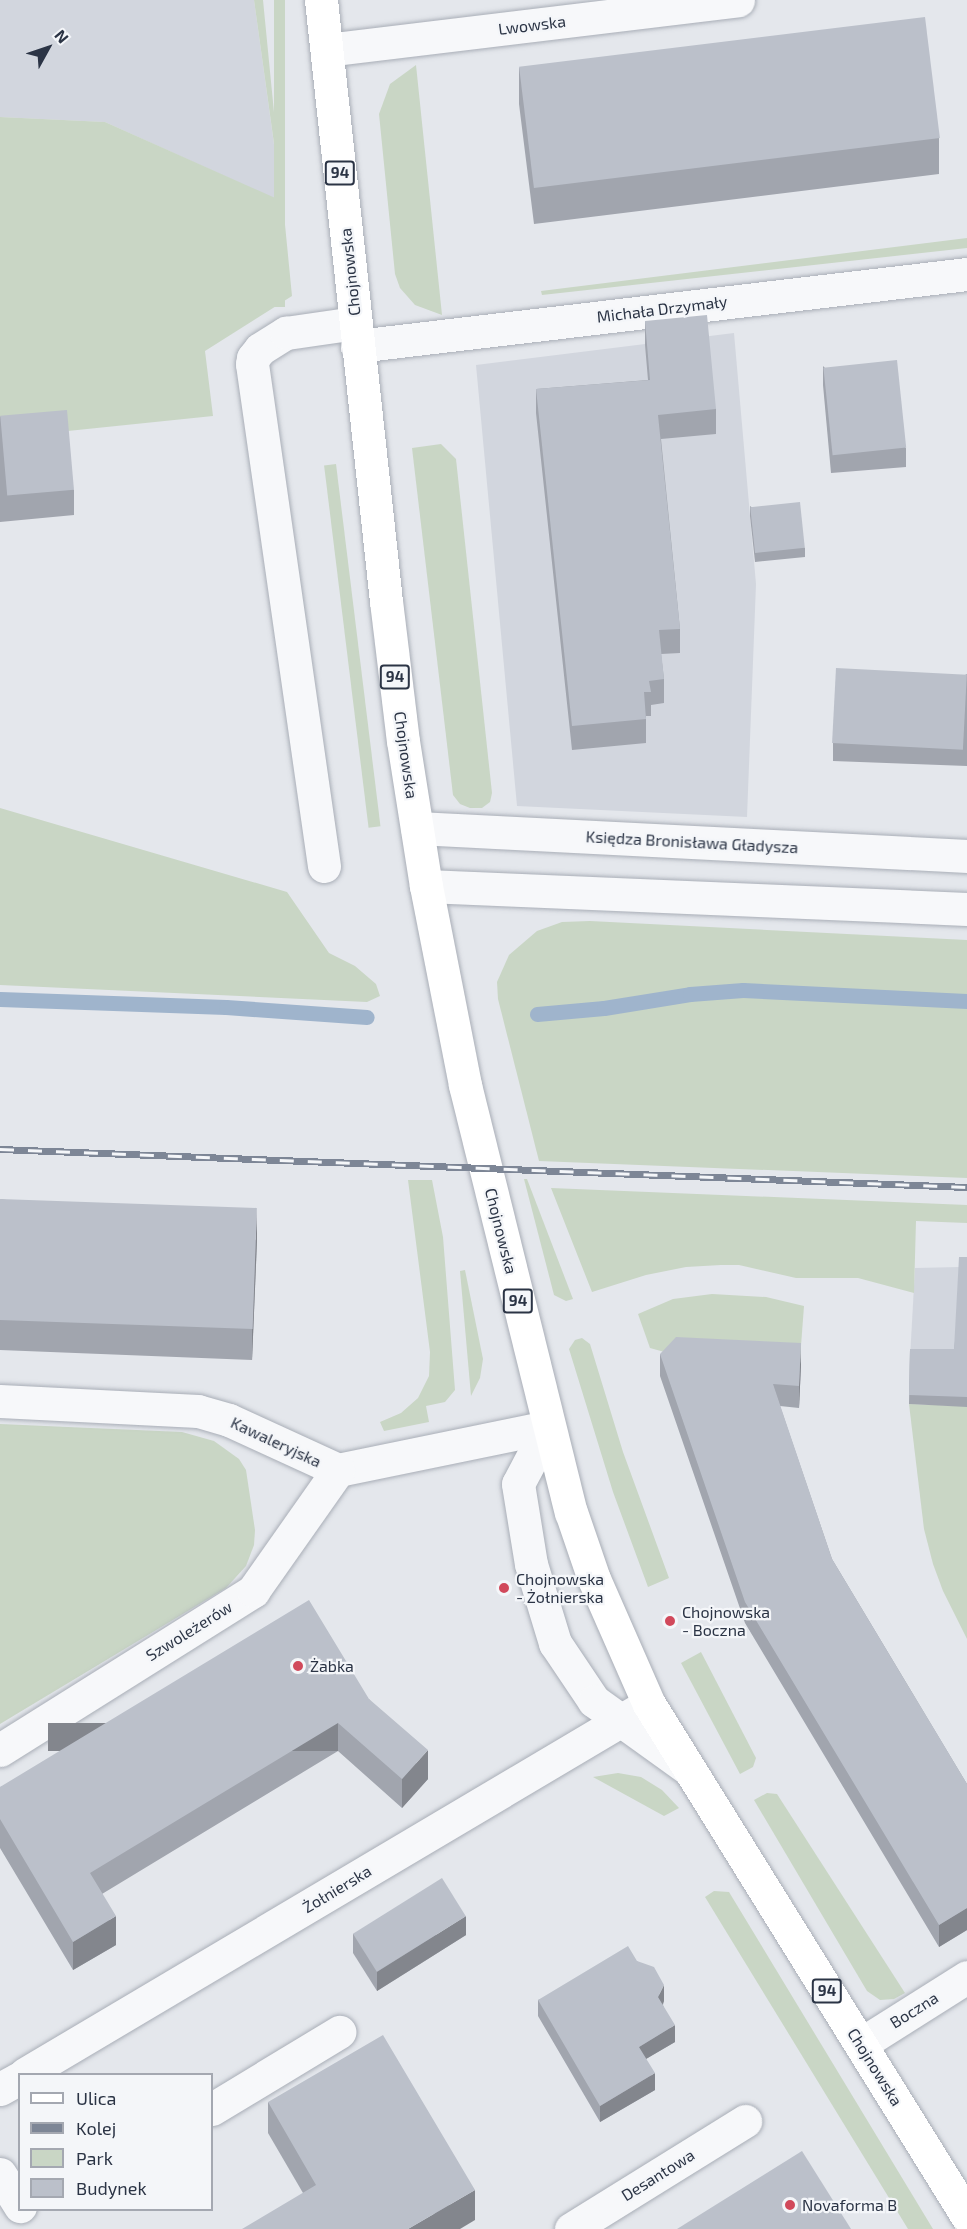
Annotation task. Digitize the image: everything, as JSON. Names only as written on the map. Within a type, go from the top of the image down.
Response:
[{"type":"main road","name":"Chojnowska","points":[[321,0],[356,334],[403,741],[426,886],[465,1085],[548,1427],[571,1512],[635,1712],[686,1767],[967,2216]]},
{"type":"street","name":"Lwowska","points":[[327,50],[738,0]]},
{"type":"street","name":"Michała Drzymały","points":[[324,866],[252,364],[253,358],[260,349],[286,333],[356,334],[967,274]]},
{"type":"street","name":"Księdza Bronisława Gładysza","points":[[417,828],[967,856]]},
{"type":"street","points":[[426,886],[967,909]]},
{"type":"street","name":"Kawaleryjska","points":[[0,1401],[198,1411],[229,1420],[338,1470],[548,1427]]},
{"type":"street","name":"Chojnowska","points":[[548,1427],[518,1484],[531,1564],[555,1643],[594,1701],[635,1712]]},
{"type":"street","name":"Szwoleżerów","points":[[0,1750],[253,1591],[338,1470]]},
{"type":"street","name":"Żołnierska","points":[[27,2073],[635,1712]]},
{"type":"street","name":"Boczna","points":[[861,2044],[967,1977]]},
{"type":"street","points":[[213,2108],[339,2032]]},
{"type":"street","points":[[0,2089],[18,2079]]},
{"type":"street","name":"Desantowa","points":[[571,2229],[745,2121]]},
{"type":"street","points":[[0,2174],[18,2204]]},
{"type":"shaded area","points":[[0,0],[254,0],[282,202],[105,122],[0,117]]},
{"type":"shaded area","points":[[734,333],[756,584],[747,817],[517,806],[476,365]]},
{"type":"shaded area","points":[[959,1267],[967,1406],[910,1358],[915,1268]]},
{"type":"green space","points":[[254,0],[263,0],[292,296],[205,351],[213,416],[0,438],[0,117],[105,122],[282,201]]},
{"type":"green space","points":[[274,0],[285,0],[285,307],[274,307]]},
{"type":"green space","points":[[416,65],[442,315],[415,305],[400,288],[395,274],[379,114],[390,84]]},
{"type":"green space","points":[[967,238],[967,248],[542,295],[541,291]]},
{"type":"green space","points":[[441,444],[456,459],[492,793],[490,802],[482,808],[470,808],[460,804],[453,795],[412,448]]},
{"type":"green space","points":[[336,464],[380,826],[369,828],[324,465]]},
{"type":"green space","points":[[0,808],[287,892],[329,953],[355,966],[376,984],[380,996],[367,1002],[0,985]]},
{"type":"green space","points":[[590,921],[967,940],[967,1178],[539,1161],[498,999],[497,982],[509,955],[537,931],[562,922]]},
{"type":"green space","points":[[524,1179],[527,1179],[573,1299],[566,1301],[554,1295]]},
{"type":"green space","points":[[408,1180],[432,1180],[443,1237],[455,1390],[445,1402],[426,1406],[429,1422],[384,1431],[380,1422],[401,1413],[418,1398],[429,1376],[430,1352]]},
{"type":"green space","points":[[551,1188],[967,1205],[967,1223],[916,1221],[914,1293],[858,1278],[796,1278],[739,1265],[686,1267],[646,1275],[592,1292]]},
{"type":"green space","points":[[465,1270],[483,1359],[480,1378],[471,1396],[460,1271]]},
{"type":"green space","points":[[712,1294],[766,1297],[804,1306],[800,1359],[668,1353],[650,1348],[638,1314],[673,1299]]},
{"type":"green space","points":[[582,1338],[590,1344],[623,1452],[669,1578],[648,1587],[613,1492],[569,1349],[575,1340]]},
{"type":"green space","points":[[909,1404],[967,1406],[967,1639],[943,1591],[924,1529]]},
{"type":"green space","points":[[0,1424],[182,1432],[214,1441],[239,1459],[246,1470],[255,1530],[254,1545],[246,1566],[226,1588],[0,1724]]},
{"type":"green space","points":[[701,1652],[756,1758],[753,1767],[740,1774],[681,1663]]},
{"type":"green space","points":[[618,1773],[641,1777],[662,1790],[679,1808],[664,1816],[593,1777]]},
{"type":"green space","points":[[767,1793],[777,1794],[905,1993],[894,1999],[880,2000],[867,1991],[754,1800]]},
{"type":"green space","points":[[714,1891],[729,1892],[933,2229],[908,2229],[705,1897]]},
{"type":"building","points":[[925,17],[940,138],[534,188],[519,67]]},
{"type":"building","points":[[707,315],[716,409],[658,415],[680,629],[659,630],[664,679],[649,681],[651,692],[644,692],[646,719],[572,726],[536,389],[650,380],[645,321]]},
{"type":"building","points":[[897,360],[906,448],[833,455],[823,368]]},
{"type":"building","points":[[67,410],[74,490],[7,496],[0,416]]},
{"type":"building","points":[[800,502],[805,548],[755,553],[750,507]]},
{"type":"building","points":[[836,668],[967,675],[963,750],[832,743]]},
{"type":"building","points":[[0,1199],[257,1208],[253,1329],[0,1320]]},
{"type":"building","points":[[959,1257],[967,1257],[967,1397],[909,1395],[910,1349],[954,1349]]},
{"type":"building","points":[[676,1337],[801,1343],[799,1386],[773,1384],[832,1559],[967,1784],[967,1908],[939,1925],[745,1602],[660,1354]]},
{"type":"building","points":[[309,1600],[369,1699],[428,1750],[402,1779],[338,1723],[90,1873],[116,1916],[73,1942],[0,1819],[0,1787]]},
{"type":"building","points":[[442,1878],[466,1916],[377,1972],[353,1934]]},
{"type":"building","points":[[628,1946],[637,1961],[654,1967],[664,1985],[658,1997],[675,2025],[639,2047],[655,2073],[600,2106],[538,2000]]},
{"type":"building","points":[[383,2035],[475,2190],[408,2229],[242,2229],[316,2185],[268,2102]]},
{"type":"building","points":[[802,2151],[851,2229],[677,2229]]},
{"type":"waterway","points":[[537,1014],[604,1008],[690,994],[743,990],[967,1001]]},
{"type":"waterway","points":[[0,999],[226,1007],[367,1017]]},
{"type":"railway","points":[[0,1149],[967,1187]]},
{"type":"place","name":"Chojnowska - Żołnierska","points":[[504,1588]]},
{"type":"place","name":"Chojnowska - Boczna","points":[[670,1621]]},
{"type":"place","name":"Żabka","points":[[298,1666]]},
{"type":"place","name":"Novaforma B","points":[[790,2205]]}]
